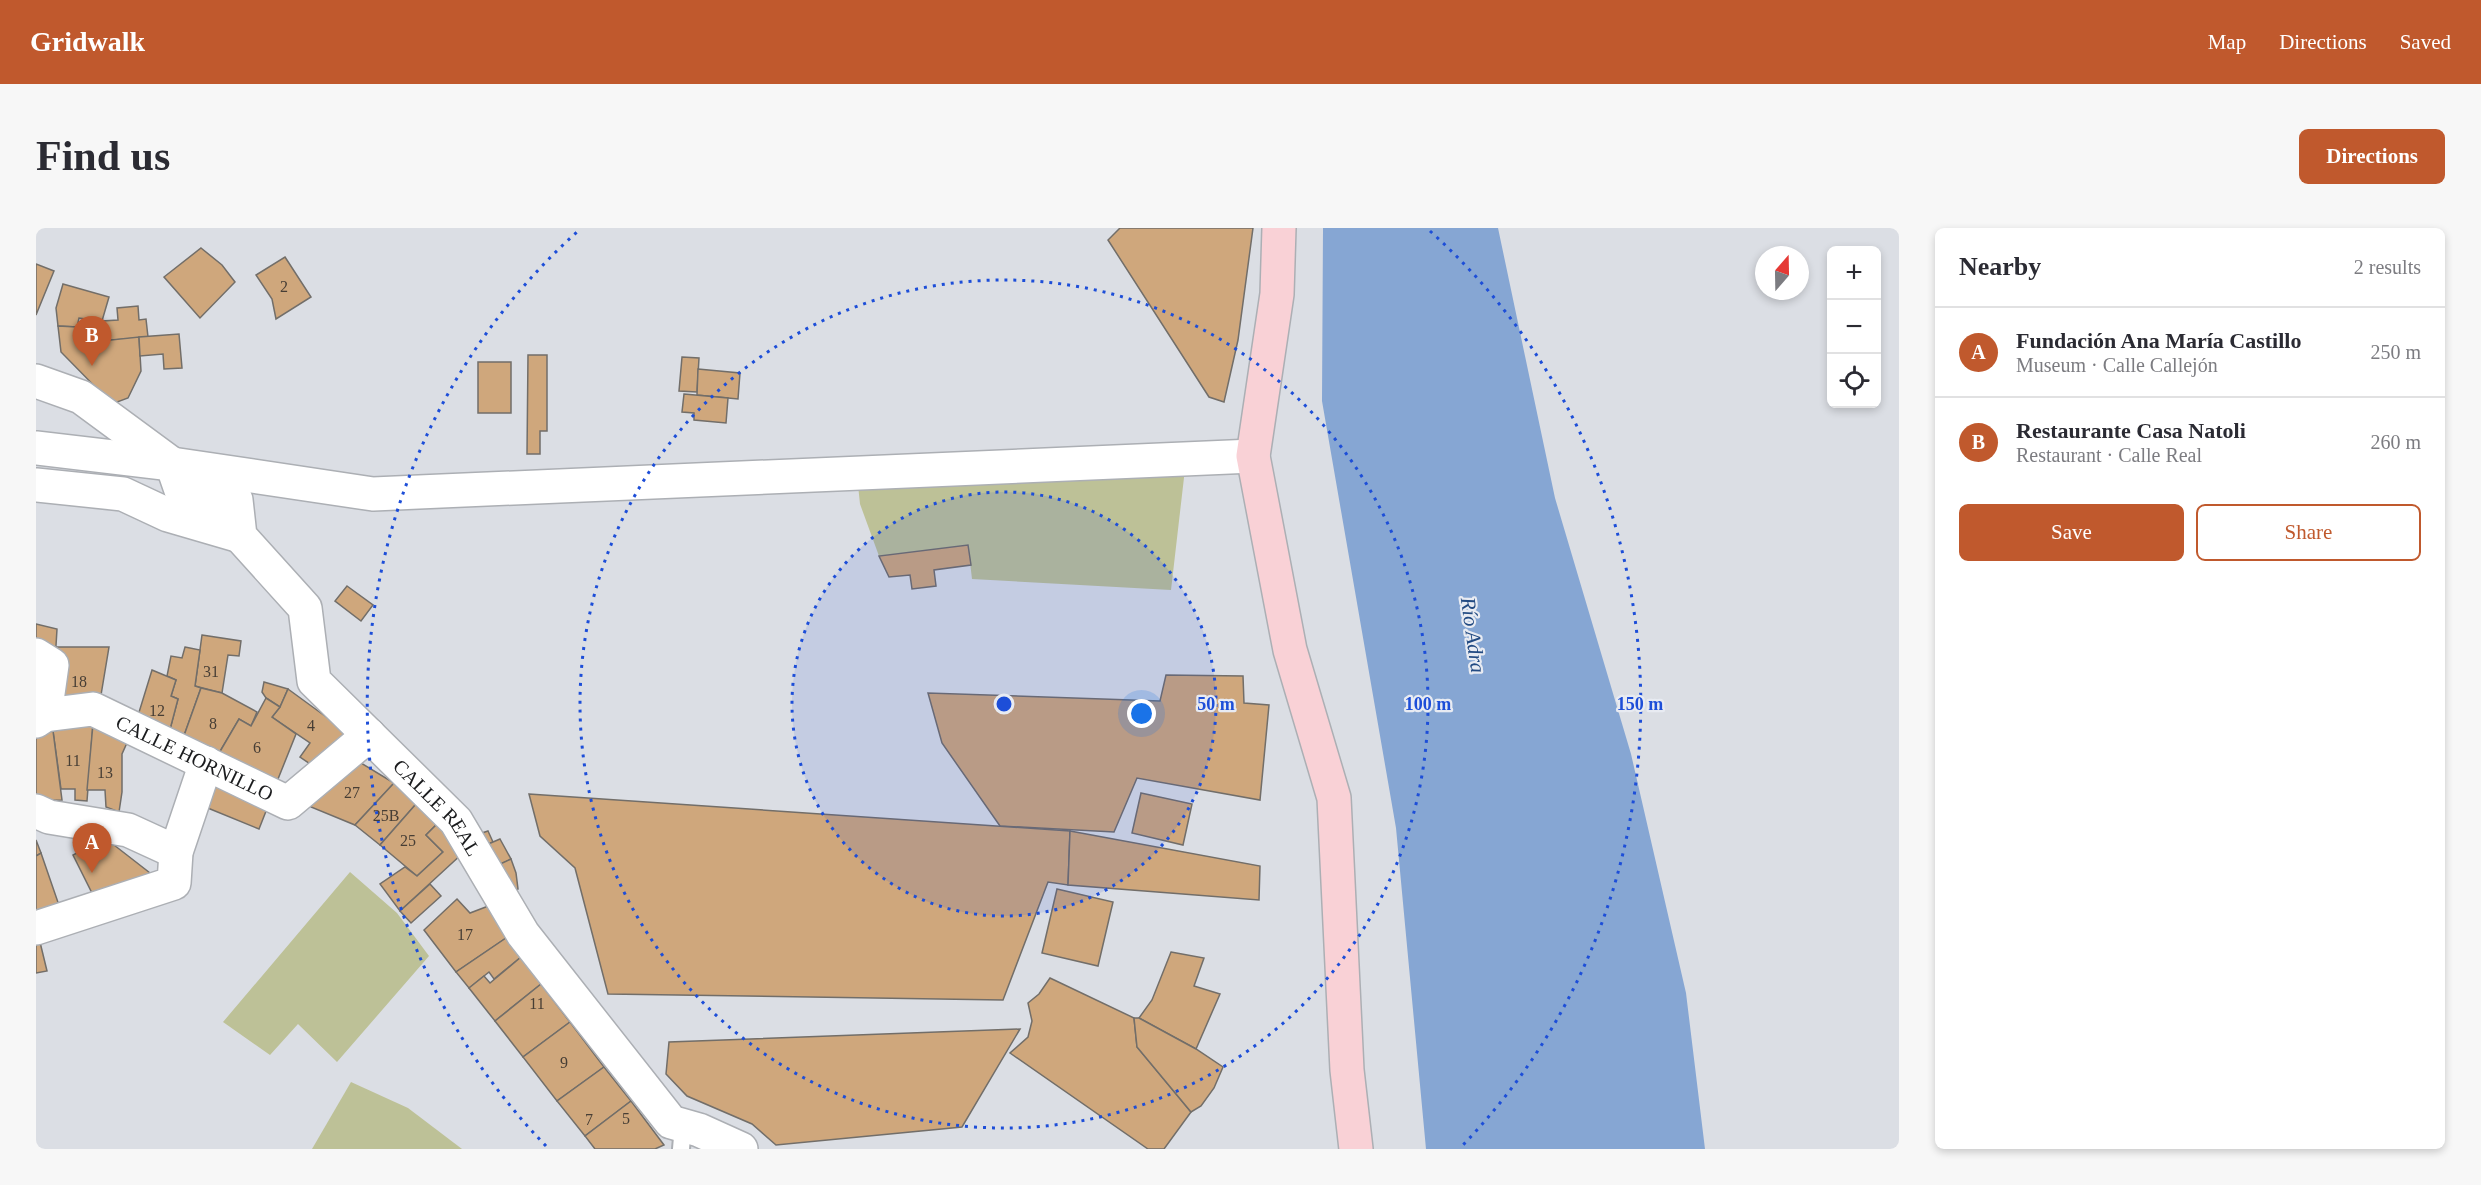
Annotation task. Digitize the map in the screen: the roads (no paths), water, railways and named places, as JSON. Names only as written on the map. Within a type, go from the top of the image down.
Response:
[{"type":"street","points":[[1279,228],[1277,294],[1253,456],[1290,650],[1334,798],[1347,1070],[1356,1149]]},
{"type":"street","points":[[36,381],[81,397],[172,464],[181,490],[236,500],[240,536],[168,515],[123,494],[36,485]]},
{"type":"street","points":[[36,448],[172,464],[373,494],[1253,456]]},
{"type":"street","name":"CALLE REAL","points":[[240,536],[304,608],[314,681],[456,821],[523,934],[682,1137],[741,1149]]},
{"type":"street","points":[[36,655],[52,665],[41,718]]},
{"type":"street","name":"CALLE HORNILLO","points":[[41,718],[93,709],[288,803],[369,735]]},
{"type":"street","points":[[36,928],[174,883],[176,852],[206,763]]},
{"type":"street","points":[[36,811],[49,817],[128,830],[176,852]]},
{"type":"water","name":"Río Adra","points":[[1323,228],[1498,228],[1555,498],[1631,754],[1686,993],[1705,1149],[1426,1149],[1396,828],[1322,401]]},
{"type":"place","name":"Restaurante Casa Natoli","points":[[92,366]]},
{"type":"place","name":"Fundación Ana María Castillo","points":[[92,873]]}]
